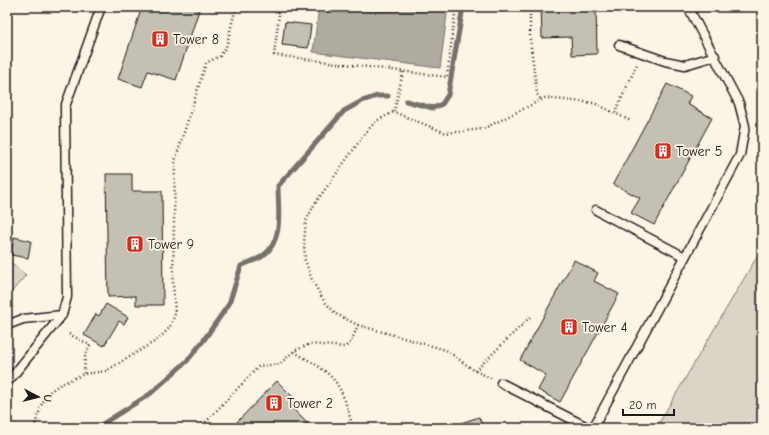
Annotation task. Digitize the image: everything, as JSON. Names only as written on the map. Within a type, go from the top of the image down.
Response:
[{"type":"lane","points":[[7,383],[62,315],[67,297],[65,107],[101,7]]},
{"type":"lane","points":[[593,428],[740,155],[745,126],[740,103],[688,7]]},
{"type":"lane","points":[[619,45],[665,61],[685,65],[714,56]]},
{"type":"lane","points":[[596,210],[685,257]]},
{"type":"lane","points":[[7,325],[23,319],[62,315]]},
{"type":"lane","points":[[500,383],[589,428]]},
{"type":"path","points":[[36,427],[42,403],[48,393],[59,385],[84,374],[106,371],[159,339],[170,327],[173,321],[175,314],[173,283],[175,161],[206,63],[220,56],[226,47],[236,7]]},
{"type":"path","points":[[280,7],[274,55],[447,77],[456,7]]},
{"type":"path","points":[[530,7],[530,39],[537,94],[541,100]]},
{"type":"path","points":[[615,113],[642,53]]},
{"type":"path","points":[[394,112],[402,72]]},
{"type":"path","points":[[500,383],[475,371],[446,350],[358,325],[336,314],[324,301],[312,280],[305,260],[304,242],[306,221],[314,205],[366,132],[376,121],[394,112],[446,133],[483,129],[545,98],[594,103],[631,121]]},
{"type":"path","points":[[475,371],[530,317]]},
{"type":"path","points":[[200,428],[259,366],[280,364],[294,352],[310,344],[345,347],[351,342],[358,325]]},
{"type":"path","points":[[69,334],[90,345],[86,357],[84,374]]},
{"type":"path","points":[[294,352],[328,372],[340,388],[353,428]]},
{"type":"shaded area","points":[[319,7],[448,7],[440,68],[313,52]]},
{"type":"shaded area","points":[[762,248],[762,428],[656,428]]},
{"type":"shaded area","points":[[7,259],[26,275],[7,297]]},
{"type":"building","name":"Tower 8","points":[[142,7],[200,7],[176,80],[148,71],[142,87],[118,79]]},
{"type":"building","points":[[541,7],[596,7],[597,54],[572,55],[571,37],[542,38]]},
{"type":"building","points":[[285,22],[311,25],[308,48],[282,45]]},
{"type":"building","name":"Tower 5","points":[[667,84],[691,96],[687,104],[712,118],[654,225],[631,213],[640,198],[613,184]]},
{"type":"building","name":"Tower 9","points":[[106,174],[132,174],[132,191],[162,191],[163,305],[136,305],[136,296],[108,297]]},
{"type":"building","points":[[14,237],[31,241],[28,258],[11,255]]},
{"type":"building","name":"Tower 4","points":[[574,260],[598,273],[594,281],[619,294],[560,402],[538,390],[546,375],[520,360]]},
{"type":"building","points":[[106,304],[128,317],[124,324],[119,321],[104,346],[84,335],[96,314],[99,316]]},
{"type":"building","name":"Tower 2","points":[[277,381],[296,400],[290,406],[310,426],[309,428],[231,428]]},
{"type":"building","points":[[479,417],[483,428],[446,428]]},
{"type":"waterway","points":[[406,101],[433,108],[442,104],[448,95],[463,7]]},
{"type":"waterway","points":[[96,428],[150,394],[187,361],[229,304],[241,266],[264,255],[275,241],[279,214],[278,186],[344,111],[362,101],[377,96],[388,96]]},
{"type":"place","name":"Tower 8","points":[[160,39]]},
{"type":"place","name":"Tower 5","points":[[663,151]]},
{"type":"place","name":"Tower 9","points":[[135,244]]},
{"type":"place","name":"Tower 4","points":[[569,327]]},
{"type":"place","name":"Tower 2","points":[[274,403]]}]
